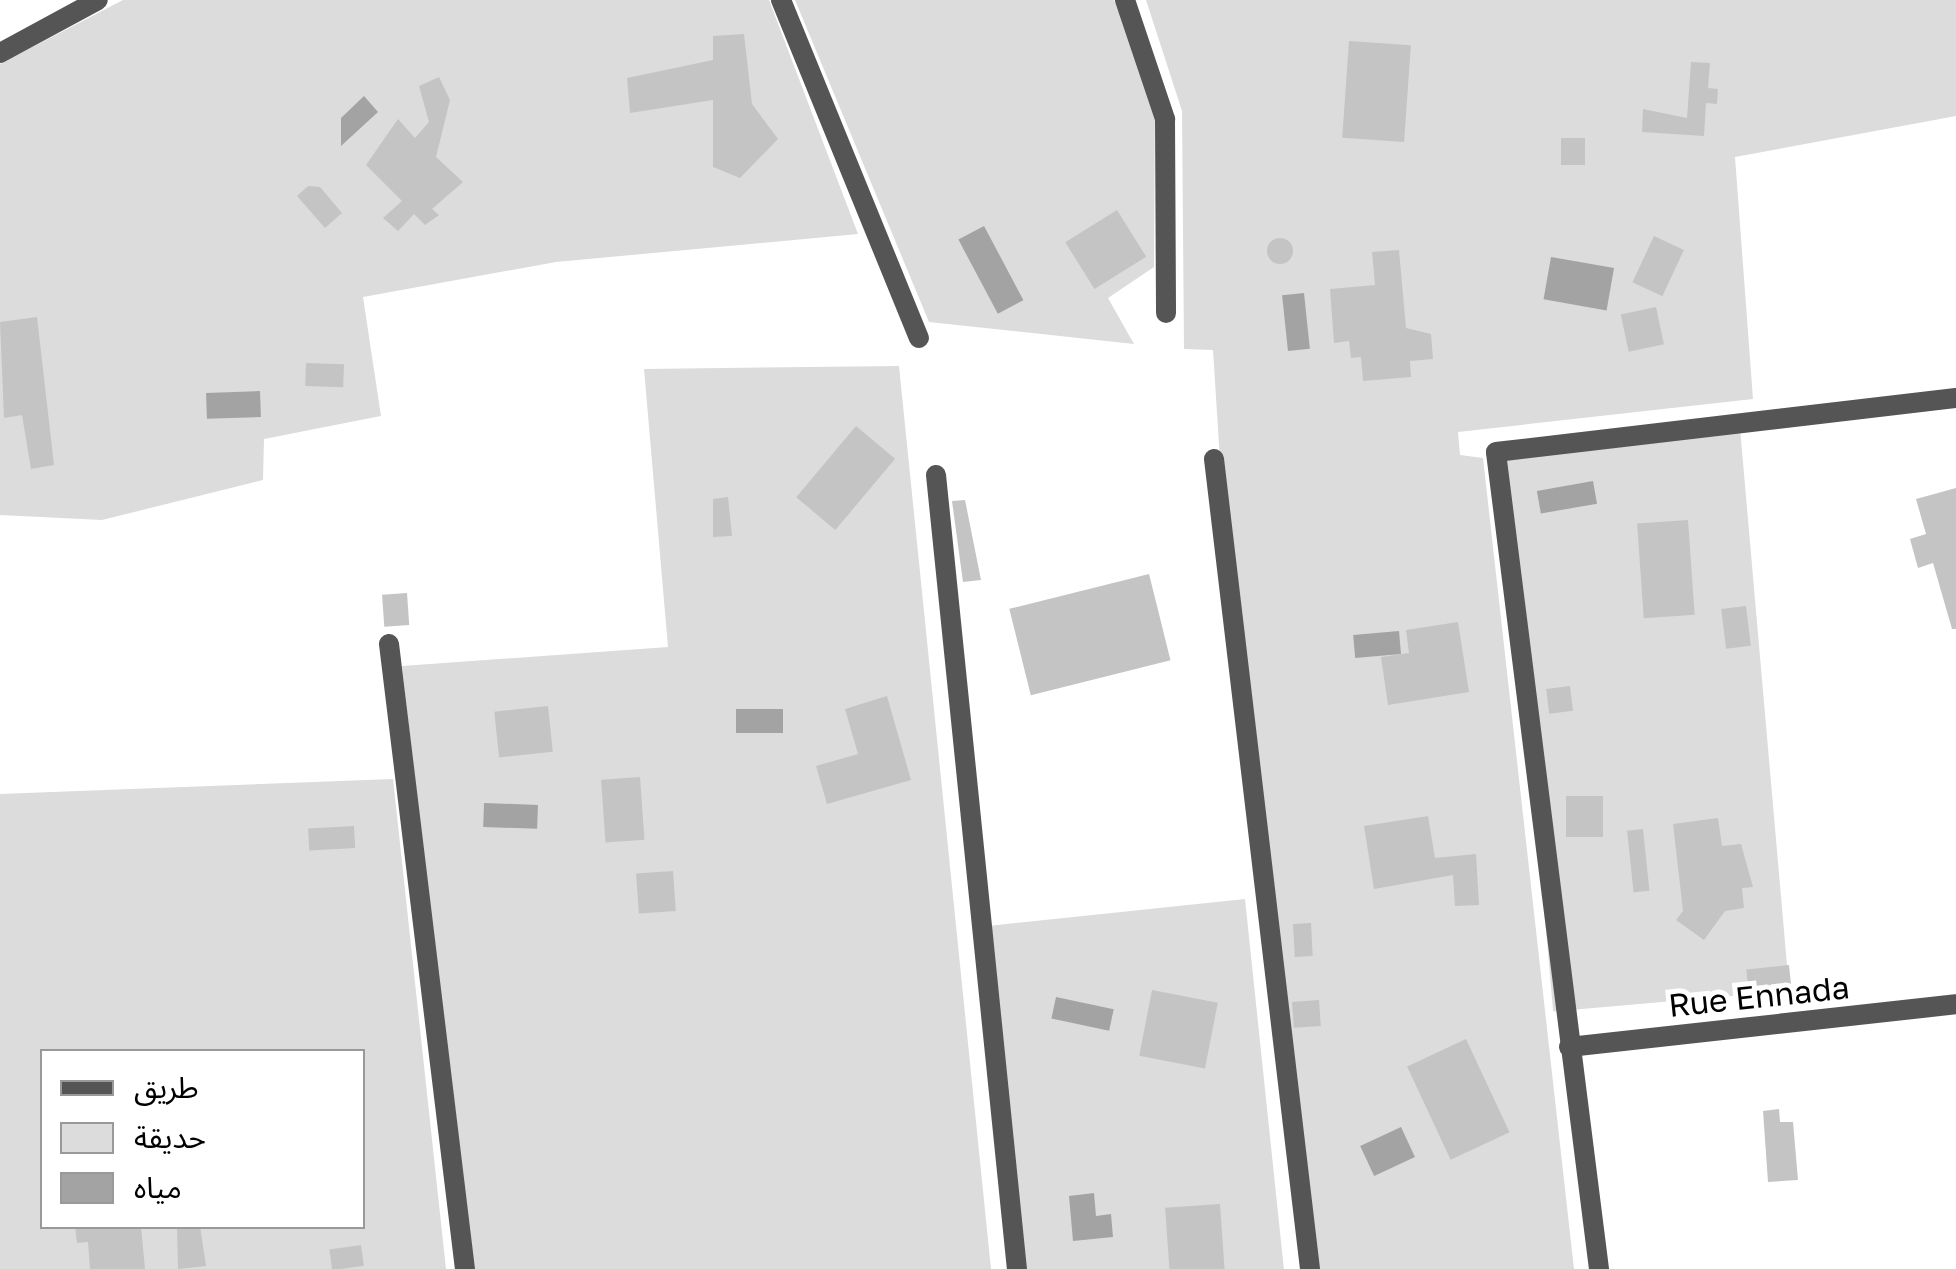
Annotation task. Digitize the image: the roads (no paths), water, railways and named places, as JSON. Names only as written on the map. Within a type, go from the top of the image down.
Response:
[{"type":"street","points":[[0,53],[98,0]]},
{"type":"street","points":[[782,0],[920,338]]},
{"type":"street","points":[[1125,0],[1165,119],[1166,313]]},
{"type":"street","points":[[1600,1269],[1568,1047],[1496,452],[1956,398]]},
{"type":"street","points":[[1214,459],[1310,1269]]},
{"type":"street","points":[[936,475],[1016,1269]]},
{"type":"street","points":[[388,644],[466,1269]]},
{"type":"street","name":"Rue Ennada","points":[[1568,1047],[1956,1004]]},
{"type":"water","points":[[364,96],[378,112],[341,146],[341,118]]},
{"type":"water","points":[[984,226],[1023,300],[998,314],[958,240]]},
{"type":"water","points":[[1551,257],[1614,268],[1607,310],[1544,299]]},
{"type":"water","points":[[1304,293],[1310,349],[1288,351],[1282,295]]},
{"type":"water","points":[[260,391],[261,417],[207,419],[206,393]]},
{"type":"water","points":[[1593,481],[1597,504],[1541,514],[1537,491]]},
{"type":"water","points":[[1399,631],[1401,654],[1355,658],[1353,635]]},
{"type":"water","points":[[736,709],[783,709],[783,733],[736,733]]},
{"type":"water","points":[[484,803],[538,805],[537,829],[483,827]]},
{"type":"water","points":[[1056,997],[1114,1009],[1109,1031],[1051,1019]]},
{"type":"water","points":[[1401,1127],[1415,1157],[1374,1176],[1360,1146]]},
{"type":"water","points":[[1094,1193],[1096,1216],[1111,1214],[1113,1237],[1073,1241],[1069,1196]]}]
